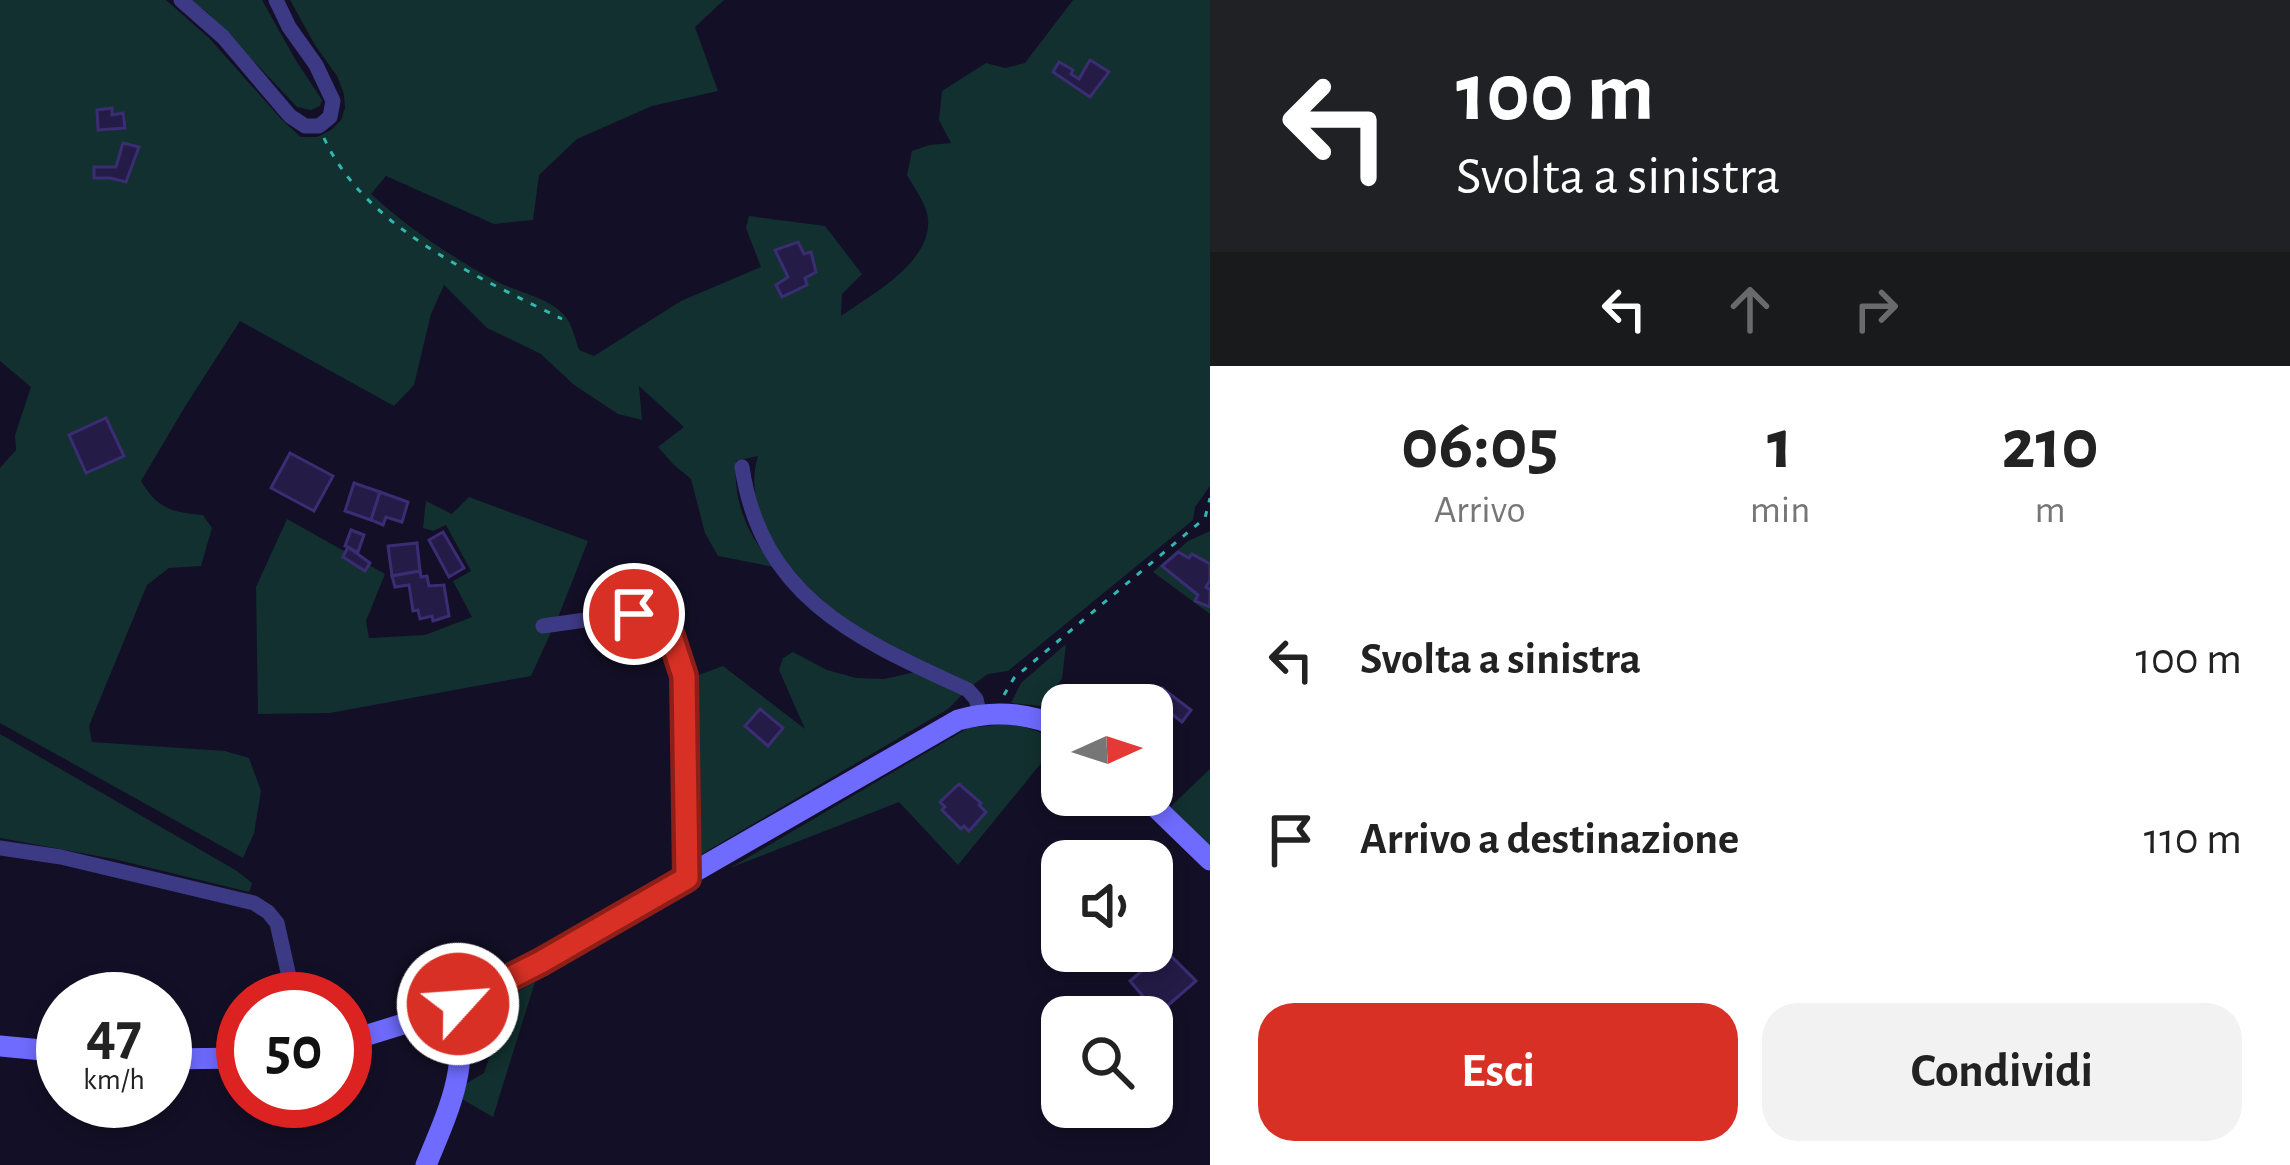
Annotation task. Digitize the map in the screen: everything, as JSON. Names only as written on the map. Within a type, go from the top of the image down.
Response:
[{"type":"main road","points":[[372,1035],[458,1004],[541,962],[978,707],[1041,721]]},
{"type":"main road","points":[[1165,816],[1210,860]]},
{"type":"main road","points":[[426,1165],[462,1063],[458,1004]]},
{"type":"main road","points":[[0,1046],[36,1049]]},
{"type":"street","points":[[181,0],[223,37],[290,116],[305,127],[319,125],[329,116],[333,101],[276,0]]},
{"type":"street","points":[[742,467],[753,519],[816,606],[874,647],[968,690],[978,707]]},
{"type":"street","points":[[543,626],[634,614],[662,623],[671,636],[684,676],[687,878]]},
{"type":"street","points":[[0,848],[61,857],[254,903],[278,923],[288,972]]},
{"type":"path","points":[[319,125],[333,158],[380,211],[447,260],[562,319]]},
{"type":"path","points":[[978,707],[986,694],[995,699],[1006,693],[1014,678],[1205,518],[1210,498]]},
{"type":"green space","points":[[0,0],[166,0],[209,38],[283,121],[301,137],[317,137],[341,120],[344,94],[290,0],[724,0],[695,27],[718,91],[652,106],[577,139],[539,175],[533,220],[494,224],[386,176],[371,194],[463,262],[557,309],[569,322],[579,350],[594,356],[681,301],[761,267],[746,228],[749,216],[825,226],[862,274],[842,294],[841,316],[898,275],[927,235],[927,213],[907,175],[912,151],[951,143],[939,120],[942,91],[986,63],[1005,68],[1025,63],[1073,0],[1210,0],[1210,486],[1195,507],[1193,520],[1008,671],[988,674],[970,687],[876,642],[807,588],[770,538],[759,511],[754,483],[758,456],[736,461],[737,491],[750,531],[774,567],[718,556],[705,533],[691,479],[658,447],[684,427],[639,386],[642,420],[618,414],[574,385],[541,354],[487,328],[444,285],[431,314],[414,385],[394,406],[240,321],[141,481],[166,507],[203,515],[212,528],[201,566],[169,568],[147,585],[89,726],[92,742],[225,751],[249,758],[261,791],[254,833],[243,858],[0,723],[0,468],[16,450],[15,435],[31,387],[0,361]]},
{"type":"green space","points":[[192,0],[262,0],[322,100],[320,106],[311,110],[297,107]]},
{"type":"green space","points":[[469,497],[588,541],[531,676],[330,713],[258,714],[256,587],[287,519],[385,574],[366,621],[369,638],[425,635],[472,617],[453,581],[471,571],[446,525],[433,531],[423,528],[426,501],[452,514]]},
{"type":"green space","points":[[1210,531],[1210,614],[1153,572],[1188,541]]},
{"type":"green space","points":[[1066,644],[1062,679],[1058,684],[1041,684],[1040,706],[1011,703],[1021,683]]},
{"type":"green space","points":[[793,652],[827,670],[856,678],[884,679],[915,672],[964,693],[948,709],[702,854],[697,847],[693,677],[723,666],[805,729],[779,670],[783,658]]},
{"type":"green space","points":[[1006,724],[1041,733],[1041,763],[958,865],[899,802],[730,868],[968,728]]},
{"type":"green space","points":[[0,734],[237,871],[252,883],[249,892],[114,859],[0,838]]},
{"type":"green space","points":[[1210,769],[1210,848],[1173,810],[1173,804]]},
{"type":"green space","points":[[535,982],[493,1117],[462,1099],[467,1083],[484,1073],[511,995]]},
{"type":"building","points":[[1090,60],[1109,72],[1090,97],[1053,72],[1059,62],[1079,79]]},
{"type":"building","points":[[112,108],[112,115],[123,113],[125,128],[98,130],[97,110]]},
{"type":"building","points":[[123,143],[139,147],[126,182],[94,178],[94,167],[116,167]]},
{"type":"building","points":[[798,242],[804,254],[811,252],[816,272],[805,278],[807,285],[782,297],[776,285],[788,277],[775,250]]},
{"type":"building","points":[[106,418],[124,456],[86,473],[69,435]]},
{"type":"building","points":[[290,453],[333,476],[314,511],[271,488]]},
{"type":"building","points":[[354,483],[380,492],[371,520],[345,511]]},
{"type":"building","points":[[380,492],[408,502],[402,522],[386,517],[383,525],[371,520]]},
{"type":"building","points":[[351,530],[364,535],[358,552],[345,546]]},
{"type":"building","points":[[443,532],[464,568],[449,577],[429,540]]},
{"type":"building","points":[[417,543],[420,571],[392,576],[388,546]]},
{"type":"building","points":[[348,547],[370,563],[365,571],[343,557]]},
{"type":"building","points":[[1178,552],[1210,564],[1206,587],[1210,607],[1195,601],[1198,595],[1162,566]]},
{"type":"building","points":[[420,571],[429,586],[444,585],[449,616],[420,619],[418,610],[413,611],[409,585],[395,587],[392,576]]},
{"type":"building","points":[[1173,696],[1191,710],[1182,722],[1173,715]]},
{"type":"building","points":[[760,709],[783,728],[768,746],[745,726]]},
{"type":"building","points":[[959,784],[986,812],[969,831],[942,810],[945,807],[940,802]]},
{"type":"building","points":[[1173,958],[1196,981],[1173,1001],[1173,996],[1143,996],[1130,981],[1141,972],[1173,972]]},
{"type":"route","points":[[458,1004],[687,878],[684,676],[662,623],[634,614]]}]
